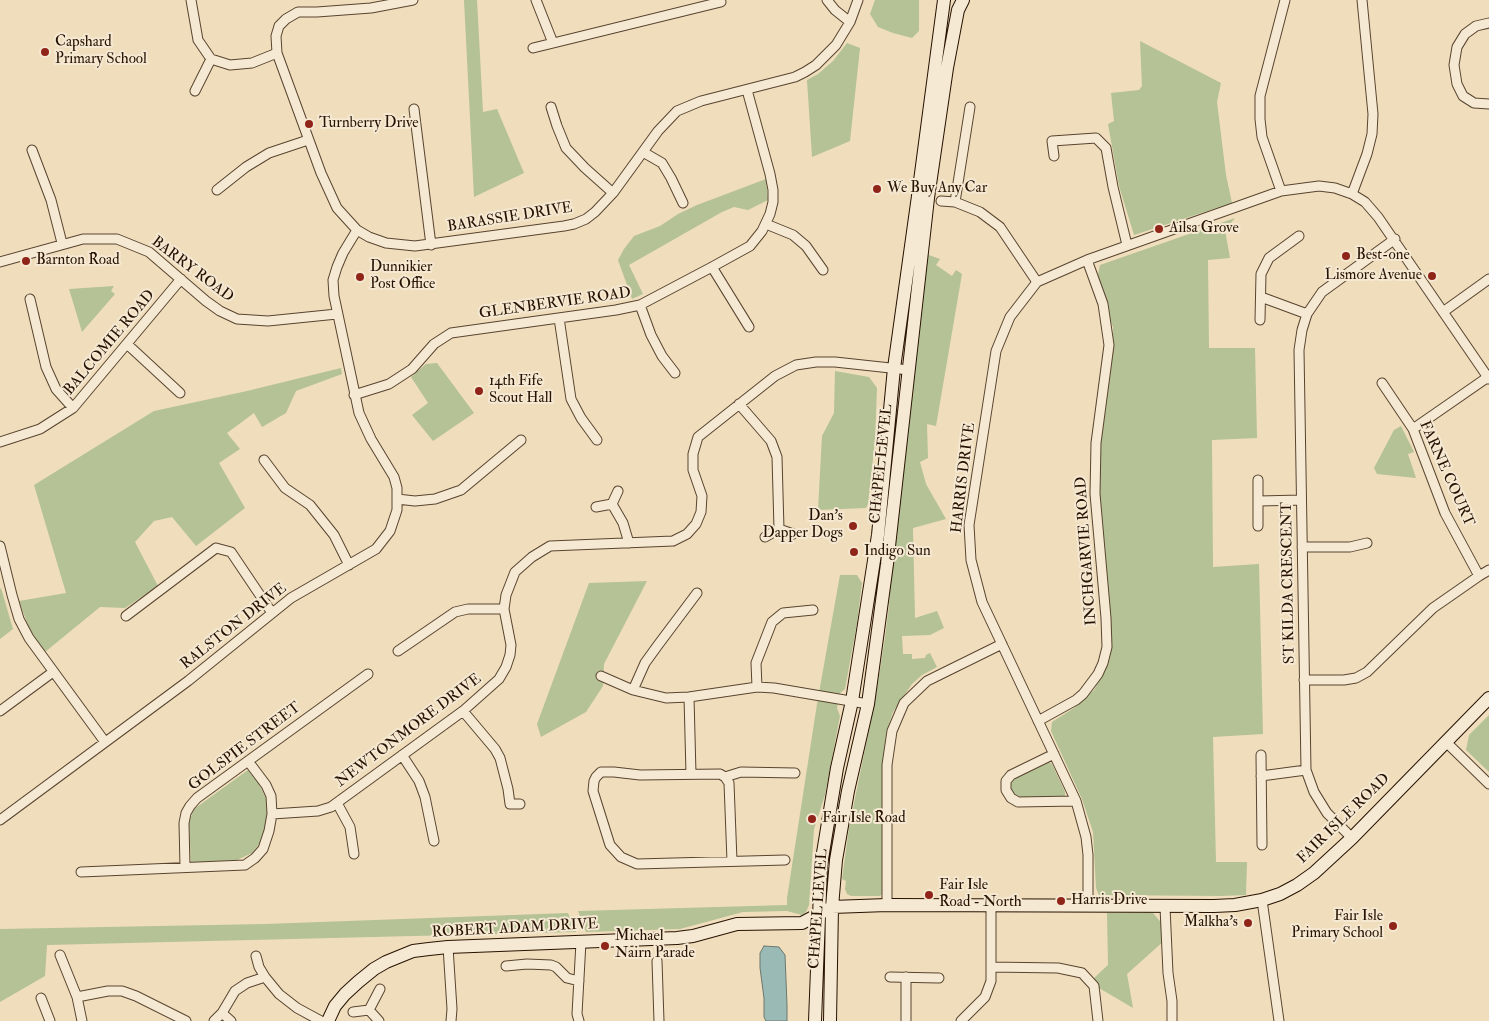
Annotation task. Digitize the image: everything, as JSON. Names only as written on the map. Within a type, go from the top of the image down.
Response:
[{"type":"main road","name":"CHAPEL LEVEL","points":[[816,1021],[821,865],[837,768],[852,701],[878,535],[894,368],[944,0]]},
{"type":"main road","name":"CHAPEL LEVEL","points":[[830,1021],[832,907],[836,860],[848,791],[868,704],[887,564],[928,198],[947,68],[958,10],[963,0]]},
{"type":"main road","name":"FAIR ISLE ROAD","points":[[832,907],[887,905],[1165,907],[1235,905],[1262,900],[1296,886],[1314,873],[1352,838],[1489,698]]},
{"type":"main road","name":"ROBERT ADAM DRIVE","points":[[328,1021],[335,1006],[358,982],[386,962],[413,951],[448,947],[677,938],[693,936],[737,924],[802,924],[832,907]]},
{"type":"street","points":[[191,0],[198,40],[211,59],[230,65],[252,63],[277,53]]},
{"type":"street","points":[[217,190],[246,167],[269,154],[308,140],[277,53],[276,36],[279,26],[286,19],[298,12],[371,8],[412,0]]},
{"type":"street","points":[[536,0],[553,44]]},
{"type":"street","points":[[827,0],[835,10],[850,22]]},
{"type":"street","name":"BARASSIE DRIVE","points":[[308,140],[332,200],[343,216],[357,230],[386,243],[402,246],[431,244],[574,224],[586,219],[595,212],[613,193],[658,130],[677,111],[690,105],[795,77],[816,65],[836,45],[850,22],[858,0]]},
{"type":"street","points":[[1285,0],[1260,96],[1262,137],[1282,191],[1319,186],[1335,188],[1352,194],[1365,202],[1395,239],[1488,378],[1413,429]]},
{"type":"street","points":[[1352,194],[1368,154],[1372,134],[1373,114],[1362,0]]},
{"type":"street","points":[[534,48],[697,4],[721,2]]},
{"type":"street","points":[[1489,23],[1476,26],[1466,34],[1457,47],[1454,65],[1457,84],[1463,96],[1474,103],[1489,104]]},
{"type":"street","points":[[195,91],[211,59]]},
{"type":"street","name":"GLENBERVIE ROAD","points":[[354,395],[389,384],[412,368],[434,344],[451,334],[640,305],[750,246],[766,224],[773,202],[773,190],[747,90]]},
{"type":"street","points":[[955,202],[970,106]]},
{"type":"street","points":[[551,108],[566,148],[613,193]]},
{"type":"street","points":[[414,109],[431,244]]},
{"type":"street","points":[[1054,156],[1052,141],[1096,138],[1106,148],[1113,188],[1127,245]]},
{"type":"street","points":[[32,150],[51,200],[62,244]]},
{"type":"street","points":[[643,152],[662,163],[683,203]]},
{"type":"street","name":"HARRIS DRIVE","points":[[1088,906],[1086,837],[1076,801],[982,602],[971,560],[969,525],[996,351],[1010,317],[1037,282],[1127,245],[1282,191]]},
{"type":"street","points":[[942,201],[955,202],[980,212],[1000,227],[1037,282]]},
{"type":"street","points":[[766,224],[793,235],[806,246],[823,270]]},
{"type":"street","name":"RALSTON DRIVE","points":[[0,820],[188,681],[291,598],[376,549],[385,538],[394,520],[398,499],[397,488],[394,477],[359,413],[334,296],[333,280],[337,267],[357,230]]},
{"type":"street","points":[[1260,320],[1261,274],[1269,258],[1299,236]]},
{"type":"street","name":"BARRY ROAD","points":[[0,262],[83,239],[117,239],[149,252],[213,306],[237,319],[268,321],[337,314]]},
{"type":"street","name":"ST KILDA CRESCENT","points":[[1352,838],[1327,813],[1314,792],[1306,770],[1298,350],[1307,314],[1322,292],[1395,239]]},
{"type":"street","name":"INCHGARVIE ROAD","points":[[1038,721],[1076,700],[1083,694],[1098,674],[1107,647],[1095,494],[1096,443],[1109,345],[1102,304],[1087,260]]},
{"type":"street","points":[[712,267],[749,326]]},
{"type":"street","name":"BALCOMIE ROAD","points":[[0,442],[40,429],[73,408],[181,279]]},
{"type":"street","points":[[1443,312],[1489,280]]},
{"type":"street","points":[[1261,297],[1307,314]]},
{"type":"street","points":[[30,299],[46,367],[56,389],[73,408]]},
{"type":"street","points":[[640,305],[651,335],[674,373]]},
{"type":"street","points":[[559,318],[571,399],[581,418],[597,440]]},
{"type":"street","points":[[127,344],[180,393]]},
{"type":"street","name":"NEWTONMORE DRIVE","points":[[272,814],[318,811],[331,807],[463,711],[499,679],[506,667],[511,645],[504,609],[506,595],[515,572],[532,558],[550,546],[673,541],[688,534],[696,524],[702,504],[702,496],[693,470],[693,454],[698,436],[775,376],[796,365],[816,362],[835,362],[908,370]]},
{"type":"street","name":"FARNE COURT","points":[[1382,383],[1413,429],[1445,513],[1479,576]]},
{"type":"street","points":[[739,404],[771,441],[777,457],[779,529]]},
{"type":"street","points":[[398,499],[435,499],[461,490],[521,440]]},
{"type":"street","points":[[264,460],[285,488],[310,505],[334,535],[350,565]]},
{"type":"street","points":[[1258,480],[1258,526]]},
{"type":"street","points":[[612,504],[618,491]]},
{"type":"street","points":[[1259,501],[1301,500]]},
{"type":"street","points":[[612,504],[623,523],[629,543]]},
{"type":"street","points":[[596,507],[612,504]]},
{"type":"street","points":[[765,537],[779,529],[793,534]]},
{"type":"street","points":[[1302,547],[1350,547],[1367,543]]},
{"type":"street","points":[[126,616],[216,548],[231,552],[272,613]]},
{"type":"street","points":[[0,550],[19,619],[29,638],[105,742]]},
{"type":"street","points":[[1304,680],[1344,680],[1356,678],[1367,672],[1433,608],[1489,570]]},
{"type":"street","points":[[633,690],[658,644],[697,593]]},
{"type":"street","points":[[398,651],[455,612],[468,609],[504,609]]},
{"type":"street","points":[[757,687],[756,663],[772,622],[783,612],[813,610]]},
{"type":"street","points":[[887,905],[887,765],[892,731],[904,704],[927,681],[1002,644]]},
{"type":"street","points":[[0,711],[53,672]]},
{"type":"street","name":"GOLSPIE STREET","points":[[185,867],[184,823],[186,813],[197,798],[368,674]]},
{"type":"street","points":[[601,676],[633,690],[666,698],[689,697],[757,687],[774,688],[868,704]]},
{"type":"street","points":[[689,697],[691,774]]},
{"type":"street","points":[[463,711],[495,749],[500,758],[510,804]]},
{"type":"street","points":[[1446,742],[1489,784]]},
{"type":"street","points":[[1054,754],[1011,774],[1006,781],[1006,790],[1011,798],[1018,802],[1076,801]]},
{"type":"street","points":[[402,755],[418,781],[425,797],[434,841]]},
{"type":"street","points":[[1261,755],[1262,845]]},
{"type":"street","points":[[81,872],[245,865],[263,849],[270,831],[272,814],[271,796],[266,785],[248,761]]},
{"type":"street","points":[[1261,776],[1306,770]]},
{"type":"street","points":[[732,861],[728,783],[725,777],[720,774],[640,776],[614,772],[601,772],[596,777],[593,791],[610,845],[621,857],[637,864],[785,860]]},
{"type":"street","points":[[725,777],[742,772],[795,773]]},
{"type":"street","points":[[337,803],[350,827],[354,854]]},
{"type":"street","points":[[502,809],[510,804],[520,804]]},
{"type":"street","points":[[1262,900],[1279,1021]]},
{"type":"street","points":[[961,1021],[986,997],[991,981],[992,906]]},
{"type":"street","points":[[1165,907],[1172,1021]]},
{"type":"street","points":[[579,1021],[577,1014],[581,942]]},
{"type":"street","points":[[448,947],[452,1021]]},
{"type":"street","points":[[60,955],[77,997],[82,1021]]},
{"type":"street","points":[[256,956],[265,977],[287,1002],[321,1021]]},
{"type":"street","points":[[657,961],[659,1021]]},
{"type":"street","points":[[506,966],[527,964],[551,965],[556,967],[567,978],[579,981]]},
{"type":"street","points":[[991,967],[1058,968],[1082,973],[1094,986],[1098,1021]]},
{"type":"street","points":[[214,1021],[222,1013],[235,992],[247,983],[265,977]]},
{"type":"street","points":[[890,977],[939,978]]},
{"type":"street","points":[[906,977],[906,1021]]},
{"type":"street","points":[[369,1010],[380,989]]},
{"type":"street","points":[[77,997],[108,991],[122,991],[186,1021]]},
{"type":"street","points":[[42,998],[50,1021]]},
{"type":"street","points":[[353,1012],[369,1010]]},
{"type":"street","points":[[369,1010],[379,1021]]},
{"type":"street","points":[[222,1013],[231,1021]]},
{"type":"green space","points":[[464,0],[477,0],[483,112],[497,109],[524,173],[474,197]]},
{"type":"green space","points":[[875,0],[919,0],[919,31],[912,38],[878,27],[870,14]]},
{"type":"green space","points":[[1140,41],[1221,83],[1217,102],[1226,175],[1232,203],[1134,235],[1119,186],[1108,124],[1114,121],[1111,93],[1139,90],[1142,86]]},
{"type":"green space","points":[[847,43],[860,48],[850,141],[812,157],[807,80],[818,74],[833,61]]},
{"type":"green space","points":[[766,179],[768,200],[748,210],[734,207],[722,212],[629,265],[643,294],[632,299],[618,260],[634,236],[660,226],[678,214],[697,205]]},
{"type":"green space","points":[[1235,218],[1225,230],[1230,258],[1208,260],[1209,348],[1255,348],[1257,438],[1212,440],[1213,567],[1259,564],[1263,734],[1213,737],[1216,862],[1247,862],[1246,895],[1099,895],[1096,888],[1093,832],[1082,799],[1051,731],[1052,722],[1074,708],[1094,690],[1106,668],[1112,643],[1097,489],[1099,457],[1112,361],[1113,327],[1103,304],[1097,279],[1100,265]]},
{"type":"green space","points":[[926,254],[940,259],[936,265],[952,276],[956,270],[962,274],[936,426],[927,424],[928,458],[920,462],[926,484],[946,519],[913,528],[915,618],[937,611],[944,628],[930,635],[902,636],[903,654],[912,654],[912,659],[925,658],[930,653],[937,667],[922,675],[912,684],[893,712],[887,729],[883,757],[882,894],[880,896],[851,896],[847,894],[845,889],[846,881],[842,879],[849,828],[876,695],[885,637],[891,563],[922,310]]},
{"type":"green space","points":[[114,286],[111,291],[115,294],[82,332],[69,289]]},
{"type":"green space","points":[[437,363],[474,413],[433,441],[412,415],[428,403],[411,377],[426,364]]},
{"type":"green space","points":[[341,368],[342,374],[296,391],[286,413],[262,427],[254,413],[227,433],[240,449],[219,463],[245,508],[196,546],[172,517],[154,521],[135,542],[158,586],[125,608],[100,607],[45,652],[29,628],[19,601],[66,593],[34,485],[154,411]]},
{"type":"green space","points":[[835,371],[869,377],[877,388],[875,440],[866,508],[818,510],[822,436],[834,413]]},
{"type":"green space","points":[[1401,426],[1414,452],[1408,454],[1416,478],[1377,474],[1374,468],[1394,430]]},
{"type":"green space","points":[[840,575],[857,575],[862,583],[845,689],[840,693],[837,708],[840,716],[825,795],[814,829],[809,905],[806,912],[802,915],[787,911],[743,912],[680,929],[586,932],[578,911],[787,905],[817,704]]},
{"type":"green space","points":[[647,581],[604,664],[603,686],[586,712],[541,737],[537,724],[589,583]]},
{"type":"green space","points":[[0,589],[13,629],[0,639]]},
{"type":"green space","points":[[1489,715],[1489,772],[1466,750],[1469,735]]},
{"type":"green space","points":[[1048,761],[1052,764],[1065,792],[1065,797],[1020,797],[1011,791],[1010,784],[1015,777]]},
{"type":"green space","points":[[248,770],[259,784],[268,803],[264,838],[252,853],[237,860],[191,863],[189,822],[194,809]]},
{"type":"green space","points":[[568,913],[576,932],[47,945],[45,976],[0,1002],[0,929],[265,924]]},
{"type":"green space","points":[[1107,913],[1153,913],[1165,927],[1165,940],[1127,974],[1133,1008],[1099,988],[1094,978],[1108,965]]},
{"type":"water","points":[[764,946],[779,947],[785,955],[787,1021],[766,1021],[764,1017],[760,953]]},
{"type":"place","name":"Capshard Primary School","points":[[45,52]]},
{"type":"place","name":"Turnberry Drive","points":[[309,124]]},
{"type":"place","name":"We Buy Any Car","points":[[877,189]]},
{"type":"place","name":"Ailsa Grove","points":[[1159,229]]},
{"type":"place","name":"Best-one","points":[[1346,256]]},
{"type":"place","name":"Barnton Road","points":[[26,261]]},
{"type":"place","name":"Lismore Avenue","points":[[1432,276]]},
{"type":"place","name":"Dunnikier Post Office","points":[[360,277]]},
{"type":"place","name":"14th Fife Scout Hall","points":[[479,391]]},
{"type":"place","name":"Dan's Dapper Dogs","points":[[853,526]]},
{"type":"place","name":"Indigo Sun","points":[[854,552]]},
{"type":"place","name":"Fair Isle Road","points":[[812,819]]},
{"type":"place","name":"Fair Isle Road - North","points":[[929,895]]},
{"type":"place","name":"Harris Drive","points":[[1061,901]]},
{"type":"place","name":"Malkha's","points":[[1248,923]]},
{"type":"place","name":"Fair Isle Primary School","points":[[1393,926]]},
{"type":"place","name":"Michael Nairn Parade","points":[[605,946]]}]
